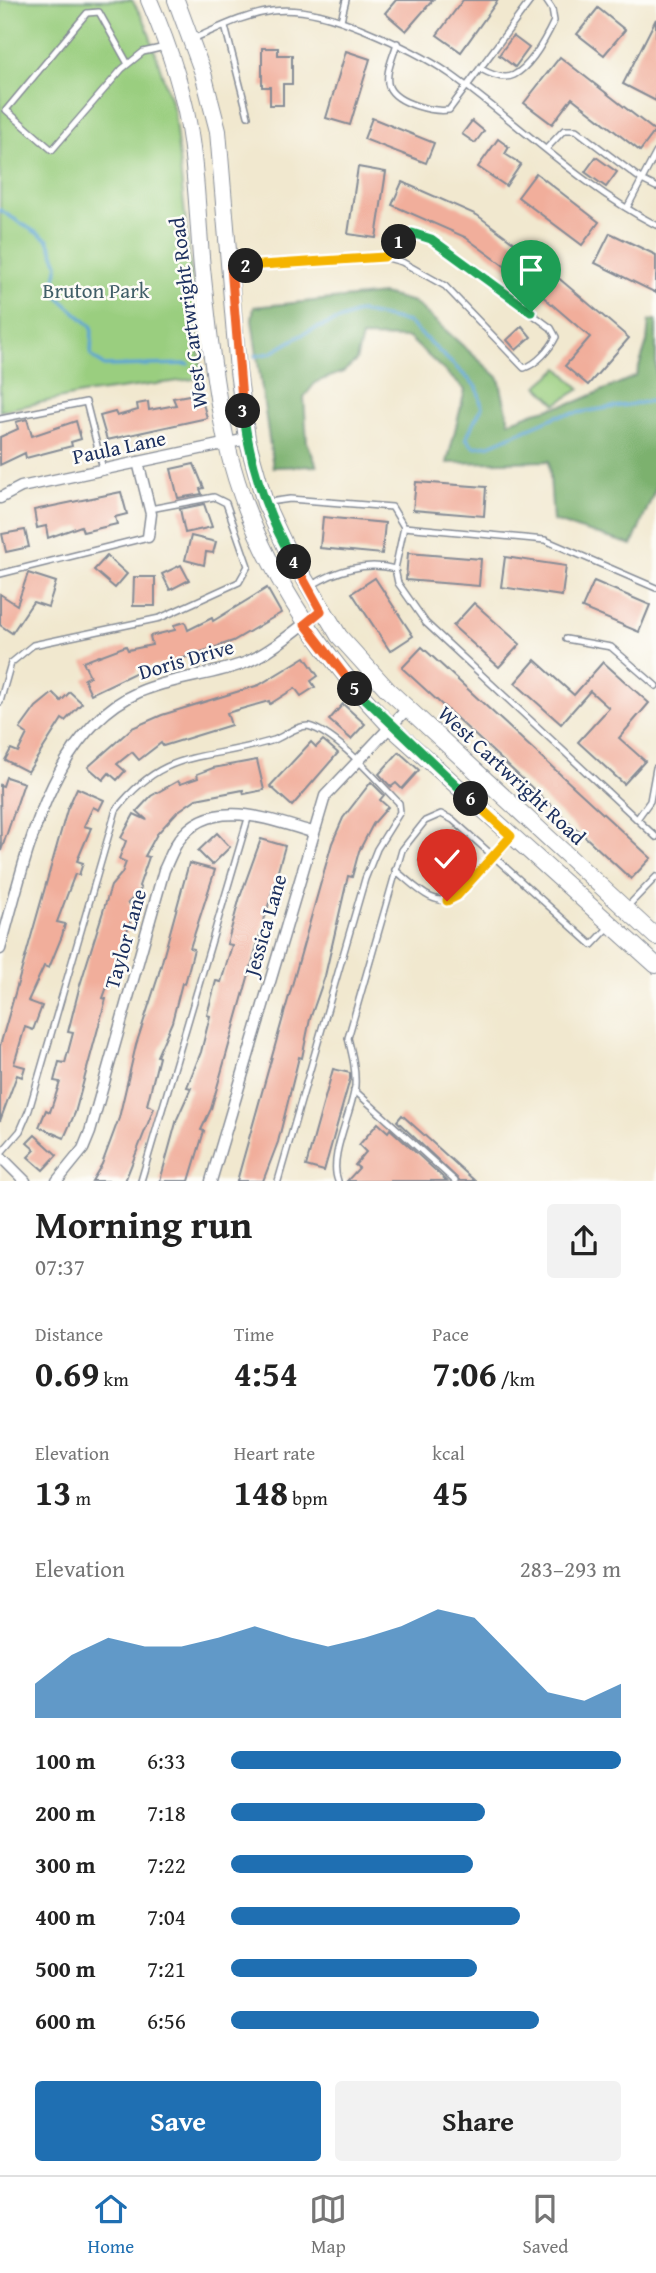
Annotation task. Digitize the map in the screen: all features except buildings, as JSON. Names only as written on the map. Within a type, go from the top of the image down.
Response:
[{"type":"main road","name":"West Cartwright Road","points":[[149,0],[167,46],[191,139],[202,268],[227,444],[253,523],[269,560],[305,624],[355,690],[390,726],[656,965]]},
{"type":"main road","name":"West Cartwright Road","points":[[176,0],[192,39],[218,131],[238,371],[247,439],[265,503],[308,588],[339,636],[408,708],[656,937]]},
{"type":"main road","points":[[167,46],[192,39]]},
{"type":"main road","points":[[202,268],[231,267]]},
{"type":"main road","points":[[610,926],[625,909]]},
{"type":"street","name":"Paula Lane","points":[[0,498],[21,487],[247,439]]},
{"type":"street","points":[[138,462],[150,509],[148,537]]},
{"type":"street","name":"Doris Drive","points":[[0,949],[51,786],[74,747],[96,721],[140,691],[246,662],[321,611]]},
{"type":"street","name":"Jessica Lane","points":[[211,1181],[312,832],[325,796],[408,708]]},
{"type":"street","name":"Taylor Lane","points":[[57,1181],[83,1149],[90,1132],[164,870],[179,840],[193,826],[216,816],[249,814],[312,832]]},
{"type":"street","points":[[0,1155],[25,1181]]},
{"type":"lane","points":[[341,20],[346,0]]},
{"type":"lane","points":[[397,43],[388,76],[389,87],[397,96],[437,111],[449,110],[531,0]]},
{"type":"lane","points":[[481,69],[501,77],[513,75],[531,57],[554,21],[547,0]]},
{"type":"lane","points":[[192,39],[241,17],[274,11],[303,11],[341,20],[397,43],[466,87],[600,191],[656,225]]},
{"type":"lane","points":[[128,64],[99,12],[87,13],[6,110],[52,150],[128,64],[143,52],[167,46]]},
{"type":"lane","points":[[225,26],[248,116]]},
{"type":"lane","points":[[547,148],[564,130],[576,130],[642,180],[656,187]]},
{"type":"lane","points":[[627,208],[656,153]]},
{"type":"lane","points":[[231,267],[384,257],[445,286],[524,368],[537,361],[554,342],[556,337],[551,328],[431,239],[412,233],[403,237],[384,257]]},
{"type":"lane","points":[[0,419],[86,402],[103,469]]},
{"type":"lane","points":[[0,702],[11,663],[33,645],[160,618],[239,582],[248,566],[226,503],[214,497],[150,509]]},
{"type":"lane","points":[[265,503],[290,499],[392,507],[404,527],[396,569],[398,583],[426,623],[656,836]]},
{"type":"lane","points":[[404,527],[545,540],[656,588]]},
{"type":"lane","points":[[0,574],[148,537]]},
{"type":"lane","points":[[308,588],[328,575],[376,563],[396,569]]},
{"type":"lane","points":[[566,639],[611,647],[656,686]]},
{"type":"lane","points":[[0,1155],[20,1131],[29,1110],[111,822],[130,793],[157,769],[180,761],[276,740],[302,726],[322,731],[399,803],[400,812],[377,849],[365,879],[278,1181]]},
{"type":"lane","points":[[637,819],[650,801],[656,768]]},
{"type":"lane","points":[[141,1181],[249,814]]},
{"type":"lane","points":[[338,1181],[335,1164],[354,1090],[354,1063],[348,1038],[395,870],[411,836],[425,821],[435,814],[453,820],[593,945],[610,926]]},
{"type":"lane","points":[[395,870],[436,901],[447,901],[457,896],[511,836]]},
{"type":"lane","points":[[625,909],[656,877]]},
{"type":"lane","points":[[354,1090],[455,1181]]},
{"type":"green space","name":"Bruton Park","points":[[0,0],[132,0],[146,24],[174,111],[202,378],[82,394],[0,411]]},
{"type":"green space","points":[[383,294],[414,302],[499,378],[509,422],[535,412],[576,402],[636,376],[647,342],[649,321],[656,320],[656,488],[632,545],[553,521],[549,461],[447,463],[465,390],[409,338],[362,337],[356,361],[343,372],[316,382],[304,397],[307,442],[317,466],[273,467],[252,320],[254,307]]},
{"type":"green space","points":[[559,368],[580,389],[556,404],[538,386]]},
{"type":"waterway","points":[[0,210],[48,240],[58,264],[54,285],[57,296],[92,327],[91,355],[104,366],[188,364]]},
{"type":"waterway","points":[[255,356],[271,353],[307,332],[360,312],[408,322],[477,387],[482,407],[466,438],[474,447],[490,445],[557,416],[652,401],[656,403]]},
{"type":"route","points":[[447,901],[457,896],[511,836],[390,726],[355,690],[305,624],[321,611],[265,503],[247,439],[238,371],[231,267],[384,257],[403,237],[412,233],[431,239],[531,312]]}]
